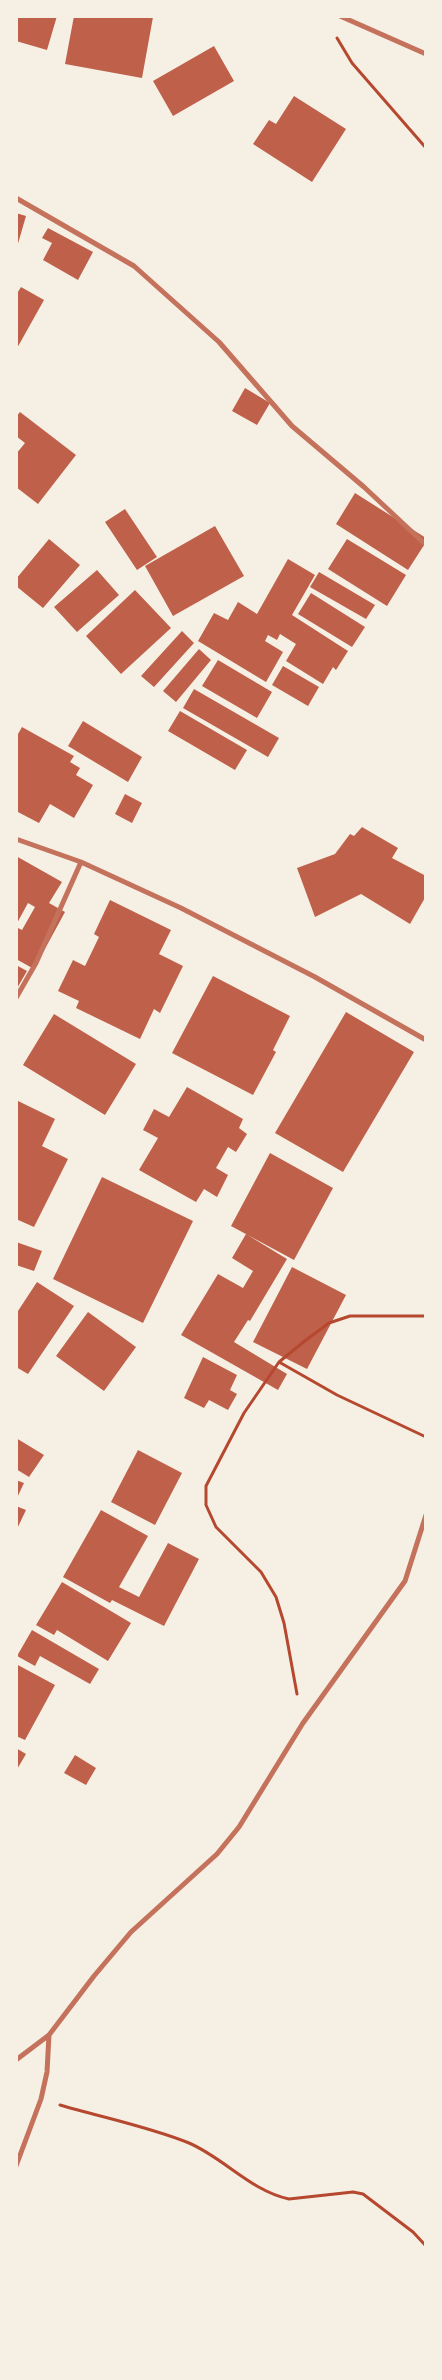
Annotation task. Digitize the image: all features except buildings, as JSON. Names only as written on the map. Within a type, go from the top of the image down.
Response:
[{"type":"street","points":[[340,16],[426,54]]},
{"type":"street","points":[[16,198],[134,266],[219,342],[292,426],[364,487],[426,545]]},
{"type":"street","points":[[16,839],[81,862],[181,908],[307,973],[426,1040]]},
{"type":"street","points":[[16,998],[36,963],[81,862]]},
{"type":"street","points":[[16,2060],[49,2035],[94,1976],[131,1932],[216,1854],[239,1827],[303,1723],[405,1581],[426,1515]]},
{"type":"street","points":[[16,2166],[41,2099],[47,2072],[49,2035]]},
{"type":"path","points":[[334,32],[352,63],[426,148]]},
{"type":"path","points":[[303,1723],[284,1623],[276,1597],[261,1572],[216,1527],[206,1505],[206,1486],[244,1414],[279,1362],[329,1323],[350,1316],[426,1316]]},
{"type":"path","points":[[279,1362],[337,1395],[426,1436]]},
{"type":"path","points":[[41,2099],[188,2143],[216,2157],[244,2178],[280,2198],[289,2200],[353,2192],[363,2194],[413,2232],[426,2246]]}]
